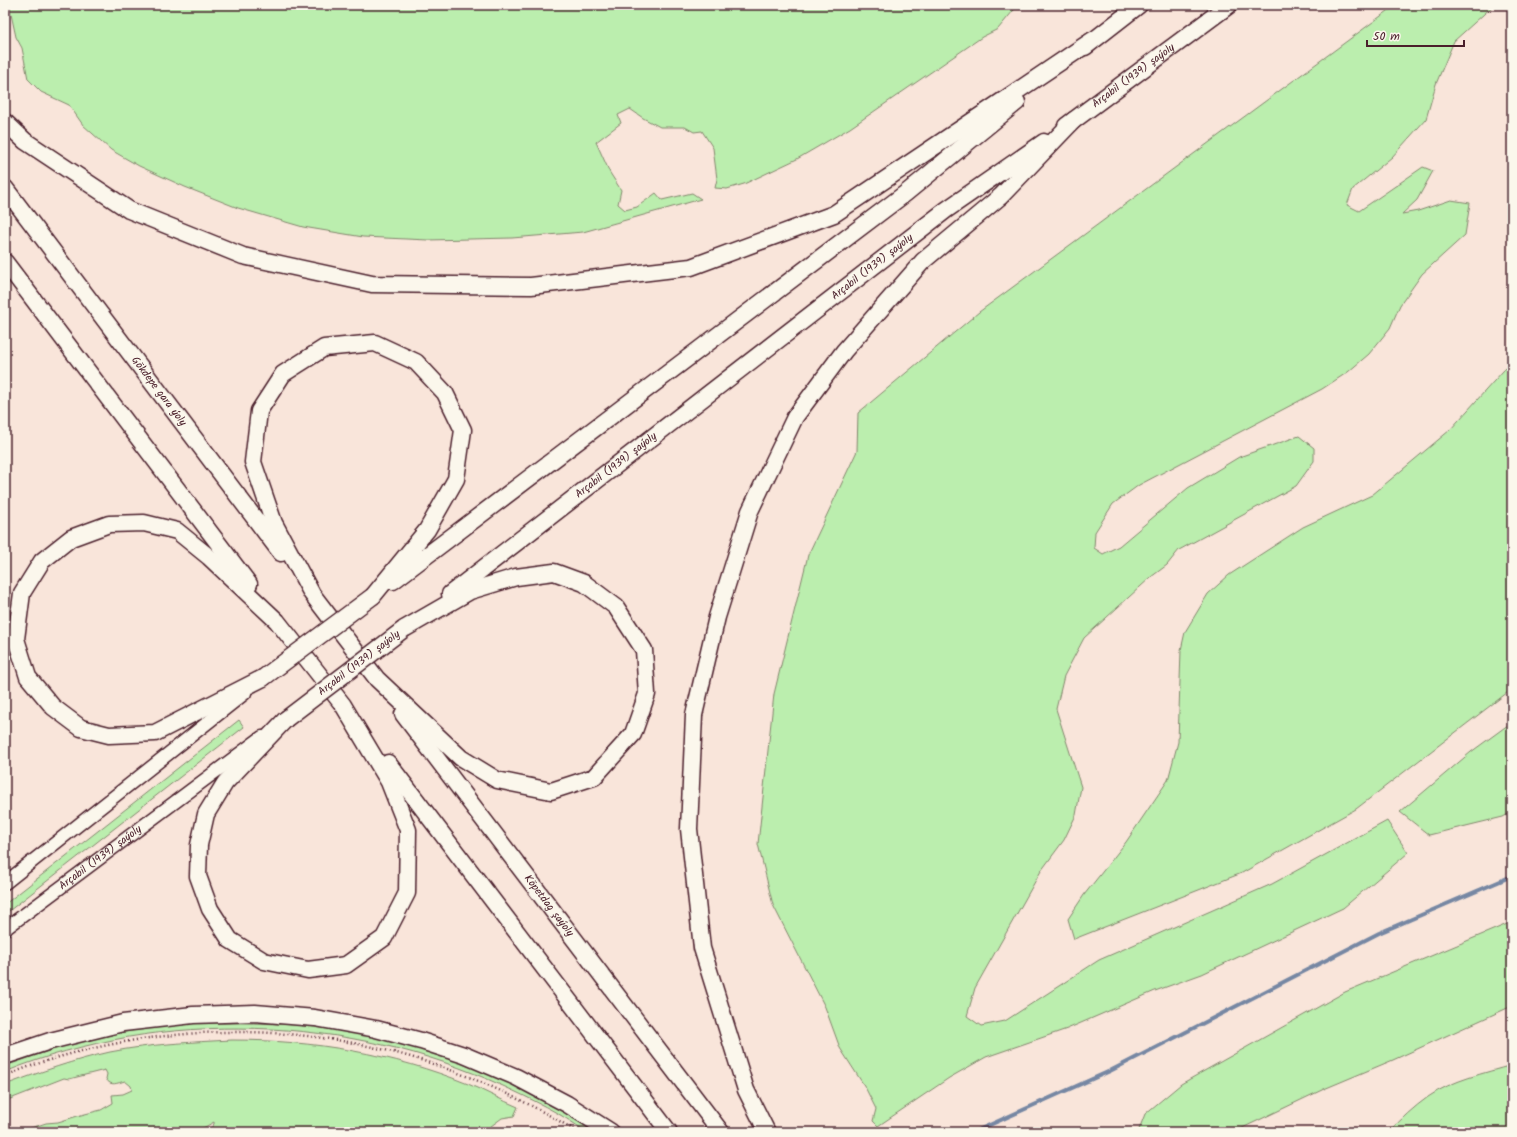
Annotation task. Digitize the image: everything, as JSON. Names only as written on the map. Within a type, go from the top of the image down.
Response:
[{"type":"main road","points":[[277,621],[209,557],[177,531],[144,523],[109,524],[71,538],[42,560],[22,593],[16,639],[28,677],[53,707],[81,728],[109,736],[155,733],[263,678],[906,193],[1093,40],[1139,5]]},
{"type":"main road","name":"Arçabil (1939) şaýoly","points":[[286,719],[946,210],[1074,120],[1229,5]]},
{"type":"main road","points":[[5,122],[25,141],[129,210],[243,256],[372,284],[531,286],[691,267],[834,214],[1093,40]]},
{"type":"main road","points":[[766,1132],[746,1090],[702,948],[689,828],[694,715],[717,617],[750,510],[795,417],[844,351],[923,261],[1000,196],[1074,120]]},
{"type":"main road","name":"Gökdepe gara ýoly","points":[[5,188],[312,594]]},
{"type":"main road","points":[[5,262],[277,621],[670,1132]]},
{"type":"main road","points":[[373,596],[427,530],[456,479],[463,430],[445,393],[416,362],[375,342],[324,348],[283,374],[259,411],[253,462],[274,523],[312,594],[377,680],[461,758],[497,780],[551,791],[594,777],[633,734],[647,694],[644,650],[616,607],[584,583],[554,572],[516,577],[470,591],[404,629]]},
{"type":"main road","name":"Köpetdag şaýoly","points":[[377,680],[721,1132]]},
{"type":"main road","points":[[286,719],[225,783],[206,814],[199,845],[198,876],[210,909],[230,940],[264,961],[308,970],[346,965],[384,938],[407,893],[408,830],[389,782],[343,705]]},
{"type":"main road","points":[[5,1056],[50,1040],[123,1023],[193,1015],[247,1014],[315,1018],[376,1029],[421,1041],[464,1055],[516,1077],[567,1104],[611,1132]]},
{"type":"street","points":[[1093,40],[1134,5]]},
{"type":"street","points":[[5,883],[263,678]]},
{"type":"street","name":"Arçabil (1939) şaýoly","points":[[5,929],[286,719]]},
{"type":"path","points":[[5,1076],[82,1051],[118,1042],[156,1037],[191,1033],[226,1032],[255,1032],[316,1036],[400,1054],[461,1073],[519,1098],[578,1132]]},
{"type":"green space","points":[[9,5],[1018,5],[998,29],[982,37],[850,128],[797,159],[744,184],[727,189],[715,188],[717,179],[713,148],[702,131],[694,132],[685,127],[660,127],[630,109],[618,115],[621,123],[596,142],[610,173],[621,190],[618,204],[625,210],[637,207],[656,193],[662,200],[692,193],[701,199],[583,232],[512,238],[428,240],[363,237],[303,227],[238,208],[185,187],[139,166],[111,150],[83,125],[69,105],[41,92],[28,79],[22,48],[16,37]]},
{"type":"green space","points":[[1396,5],[1494,5],[1454,41],[1436,84],[1426,119],[1392,157],[1353,189],[1347,205],[1359,211],[1423,167],[1433,171],[1417,200],[1402,214],[1418,211],[1451,200],[1470,203],[1465,235],[1422,274],[1400,305],[1390,328],[1369,354],[1348,372],[1322,389],[1139,485],[1113,504],[1095,532],[1094,548],[1103,554],[1119,546],[1188,488],[1239,457],[1299,436],[1314,448],[1314,461],[1296,486],[1179,550],[1167,565],[1151,577],[1084,638],[1064,676],[1056,709],[1081,787],[1076,815],[1064,840],[1041,871],[975,988],[967,1016],[981,1026],[1005,1021],[1099,960],[1272,884],[1387,821],[1408,853],[1343,908],[1202,974],[1155,991],[1067,1029],[986,1057],[949,1078],[878,1126],[873,1121],[876,1109],[865,1087],[840,1048],[825,1007],[773,905],[758,844],[774,694],[808,555],[857,451],[858,413],[979,312]]},
{"type":"green space","points":[[1512,361],[1512,689],[1356,809],[1242,873],[1074,939],[1068,919],[1084,895],[1126,842],[1168,780],[1178,742],[1181,650],[1185,632],[1208,594],[1229,575],[1303,527],[1372,495],[1450,430]]},
{"type":"green space","points":[[239,720],[244,727],[5,914],[5,904]]},
{"type":"green space","points":[[1512,722],[1512,812],[1503,817],[1429,835],[1400,812],[1471,752]]},
{"type":"green space","points":[[1512,922],[1512,1006],[1393,1060],[1324,1089],[1234,1132],[1138,1132],[1145,1114],[1181,1084],[1345,992]]},
{"type":"green space","points":[[191,1023],[300,1025],[353,1033],[389,1041],[462,1063],[497,1077],[531,1094],[595,1132],[586,1132],[556,1113],[524,1096],[444,1062],[382,1045],[319,1033],[256,1028],[191,1030],[128,1037],[65,1051],[5,1072],[5,1066],[72,1043],[130,1031]]},
{"type":"green space","points":[[232,1040],[323,1046],[382,1057],[440,1073],[518,1107],[514,1116],[502,1118],[483,1132],[307,1132],[299,1130],[297,1132],[208,1132],[214,1122],[196,1132],[19,1132],[46,1123],[58,1122],[101,1110],[113,1103],[112,1095],[123,1094],[132,1090],[131,1086],[125,1081],[114,1084],[110,1083],[106,1079],[107,1074],[105,1070],[69,1079],[64,1078],[5,1101],[5,1085],[83,1059],[110,1052],[140,1047]]},
{"type":"green space","points":[[1512,1065],[1512,1132],[1389,1132],[1413,1109],[1437,1091],[1469,1078]]},
{"type":"waterway","points":[[974,1132],[1110,1071],[1379,933],[1512,876]]}]
